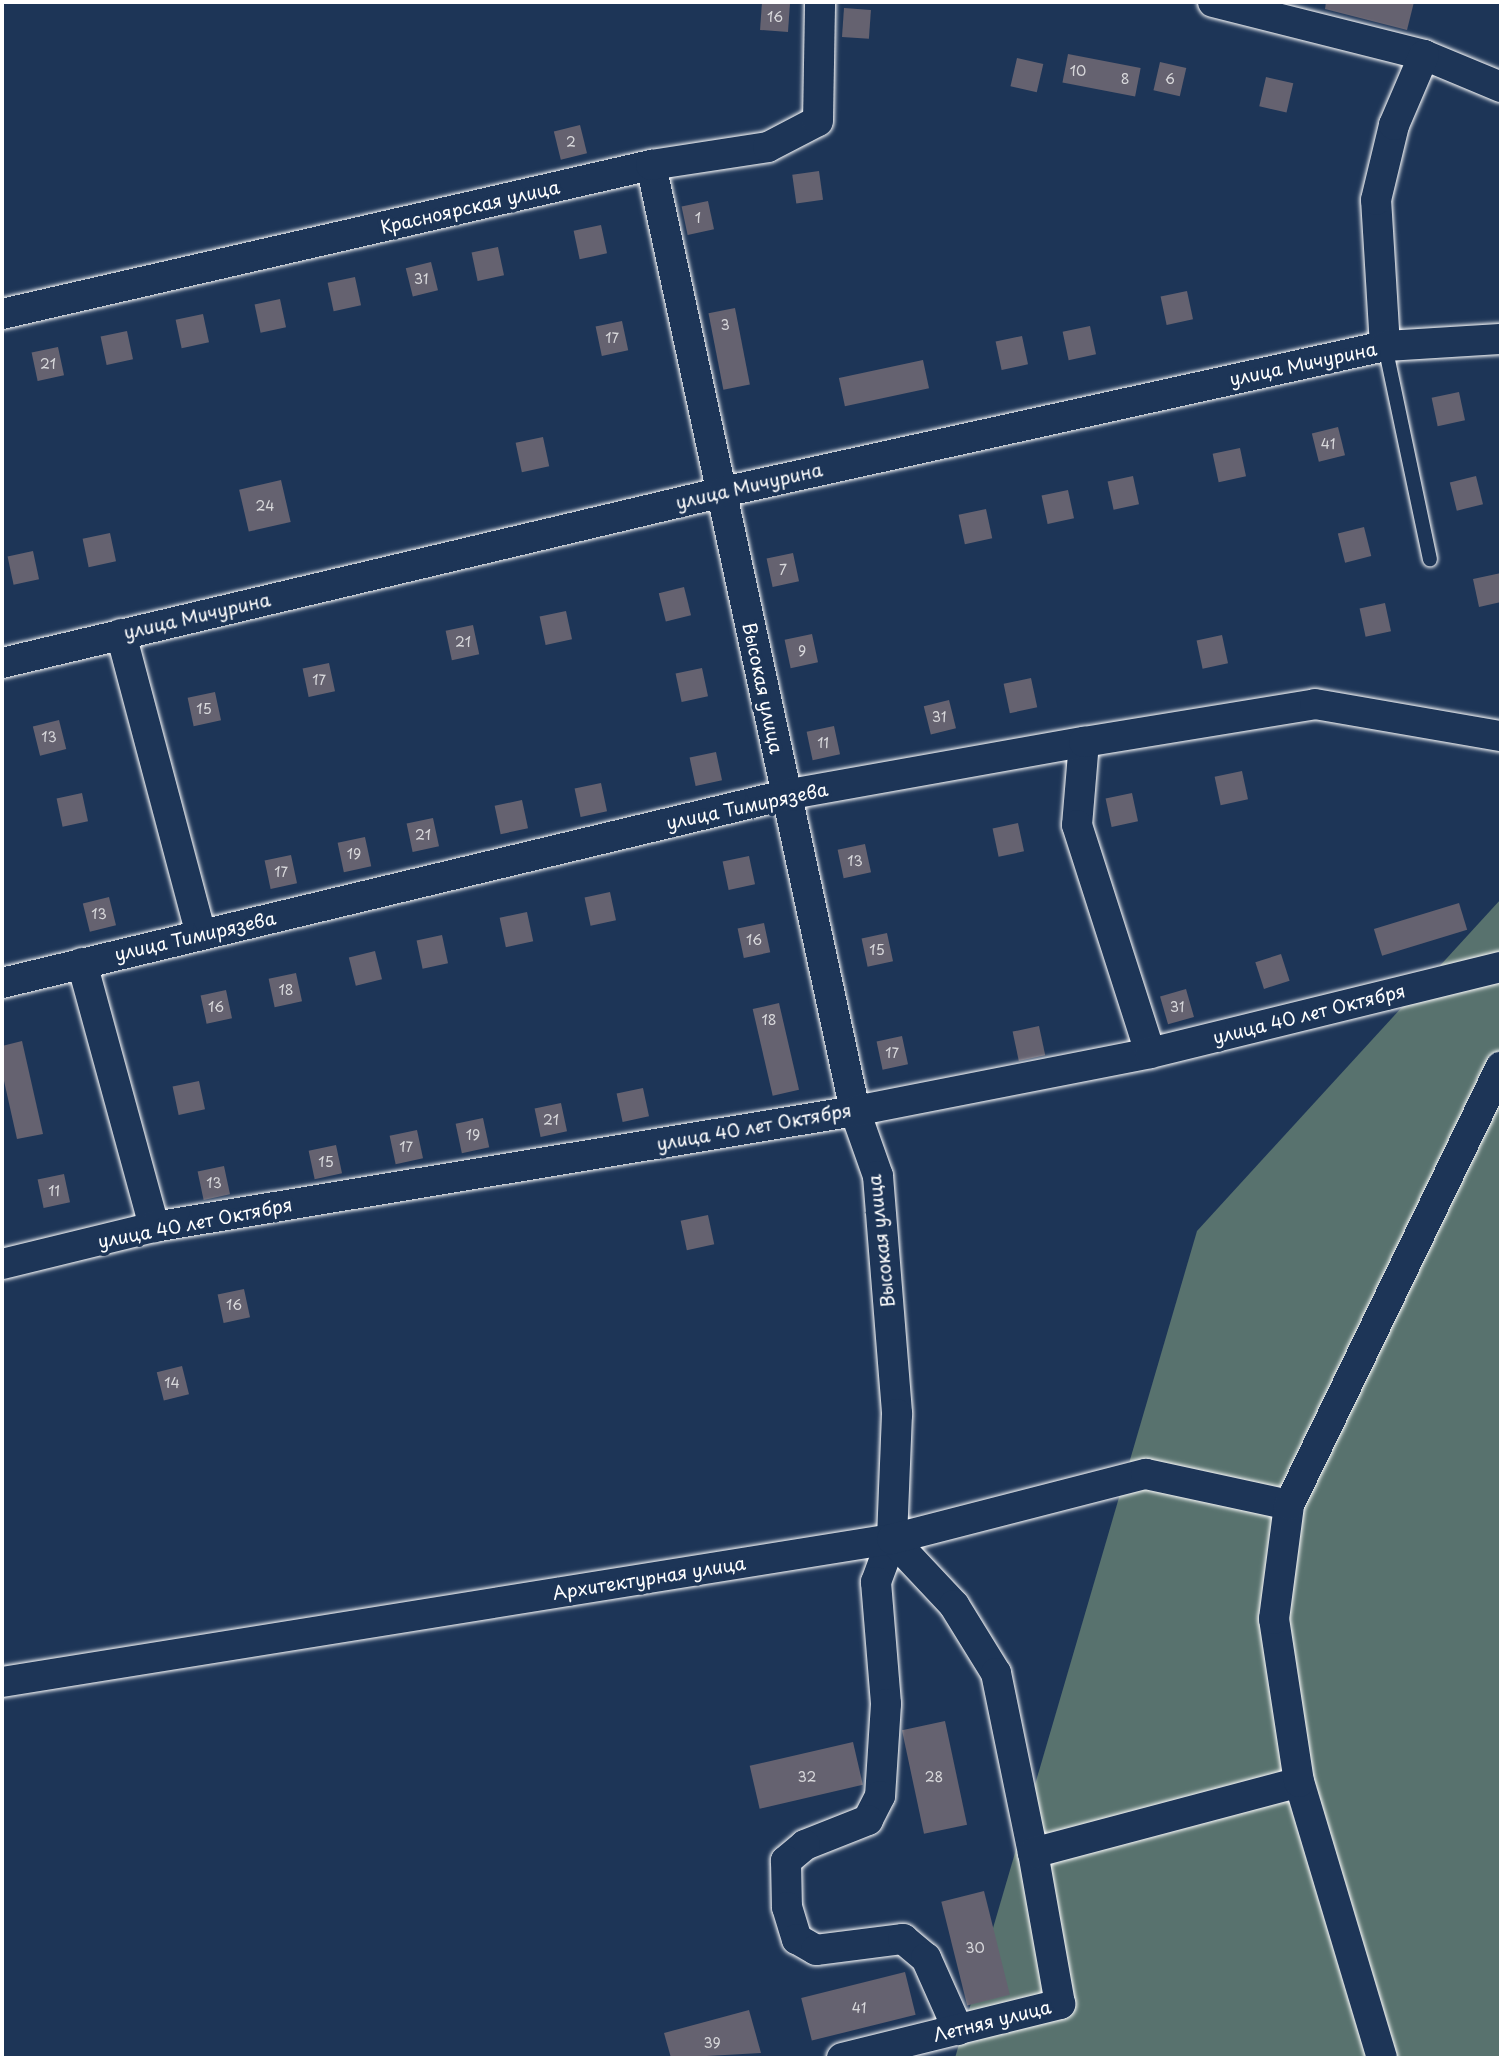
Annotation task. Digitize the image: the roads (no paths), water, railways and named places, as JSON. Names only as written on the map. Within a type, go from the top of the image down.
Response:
[{"type":"street","name":"Красноярская улица","points":[[2,314],[651,165],[768,147],[818,121],[820,2]]},
{"type":"street","points":[[1213,2],[1424,55],[1501,87]]},
{"type":"street","points":[[1385,346],[1376,200],[1394,125],[1424,55]]},
{"type":"street","name":"Высокая улица","points":[[651,165],[855,1111],[878,1176],[897,1414],[892,1539],[876,1582],[886,1703],[880,1796],[868,1820],[805,1845],[786,1861],[783,1883],[797,1940],[817,1950],[903,1940],[926,1958],[958,2030]]},
{"type":"street","name":"улица Мичурина","points":[[2,663],[723,492],[1385,346],[1501,339]]},
{"type":"street","points":[[121,634],[201,935]]},
{"type":"street","name":"улица Тимирязева","points":[[2,983],[785,795],[1084,742],[1315,704],[1501,736]]},
{"type":"street","points":[[1084,742],[1077,825],[1150,1053]]},
{"type":"street","points":[[82,963],[154,1227]]},
{"type":"street","name":"улица 40 лет Октября","points":[[2,1264],[154,1227],[855,1111],[1150,1053],[1501,967]]},
{"type":"street","points":[[1382,2058],[1299,1782],[1274,1619],[1289,1506],[1501,1067]]},
{"type":"street","name":"Архитектурная улица","points":[[2,1682],[892,1539],[1146,1474],[1289,1506]]},
{"type":"street","points":[[892,1539],[954,1605],[996,1673],[1033,1853],[1299,1782]]},
{"type":"street","name":"Летняя улица","points":[[842,2058],[1060,2004],[1033,1853]]},
{"type":"lane","points":[[1385,346],[1430,559]]}]
